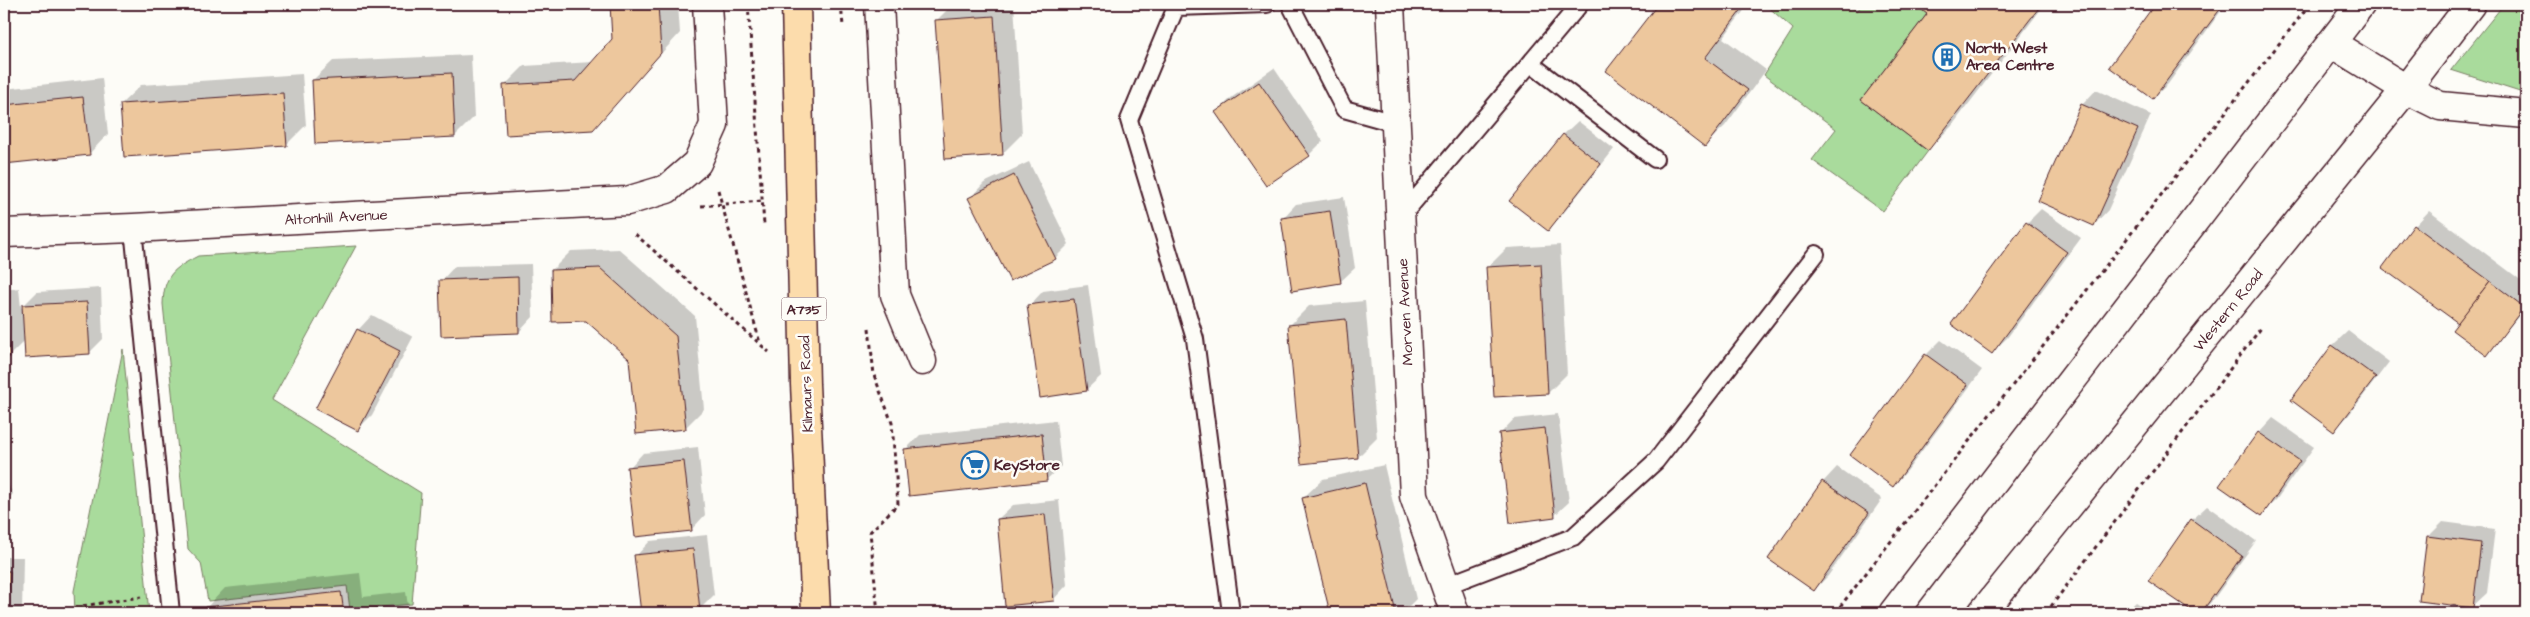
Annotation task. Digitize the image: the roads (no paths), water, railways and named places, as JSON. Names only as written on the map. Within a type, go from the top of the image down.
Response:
[{"type":"main road","name":"Kilmaurs Road","points":[[796,4],[805,384],[816,613]]},
{"type":"street","name":"Altonhill Avenue","points":[[4,233],[133,228],[627,201],[667,189],[697,163],[714,124],[707,4]]},
{"type":"street","points":[[880,4],[895,295],[922,361]]},
{"type":"street","name":"Morven Avenue","points":[[1390,4],[1394,123],[1414,496],[1455,613]]},
{"type":"street","points":[[1893,613],[2361,4]]},
{"type":"street","name":"Western Road","points":[[1982,613],[2406,89],[2471,4]]},
{"type":"street","points":[[2330,43],[2406,89],[2440,106],[2526,114]]},
{"type":"lane","points":[[1231,613],[1195,339],[1129,120],[1176,7],[1267,4]]},
{"type":"lane","points":[[1290,4],[1344,109],[1394,123]]},
{"type":"lane","points":[[1400,218],[1580,4]]},
{"type":"lane","points":[[1531,64],[1655,159]]},
{"type":"lane","points":[[133,228],[171,613]]},
{"type":"lane","points":[[1445,586],[1573,537],[1656,461],[1816,254]]},
{"type":"place","name":"North West Area Centre","points":[[1947,57]]},
{"type":"place","name":"KeyStore","points":[[975,465]]}]
